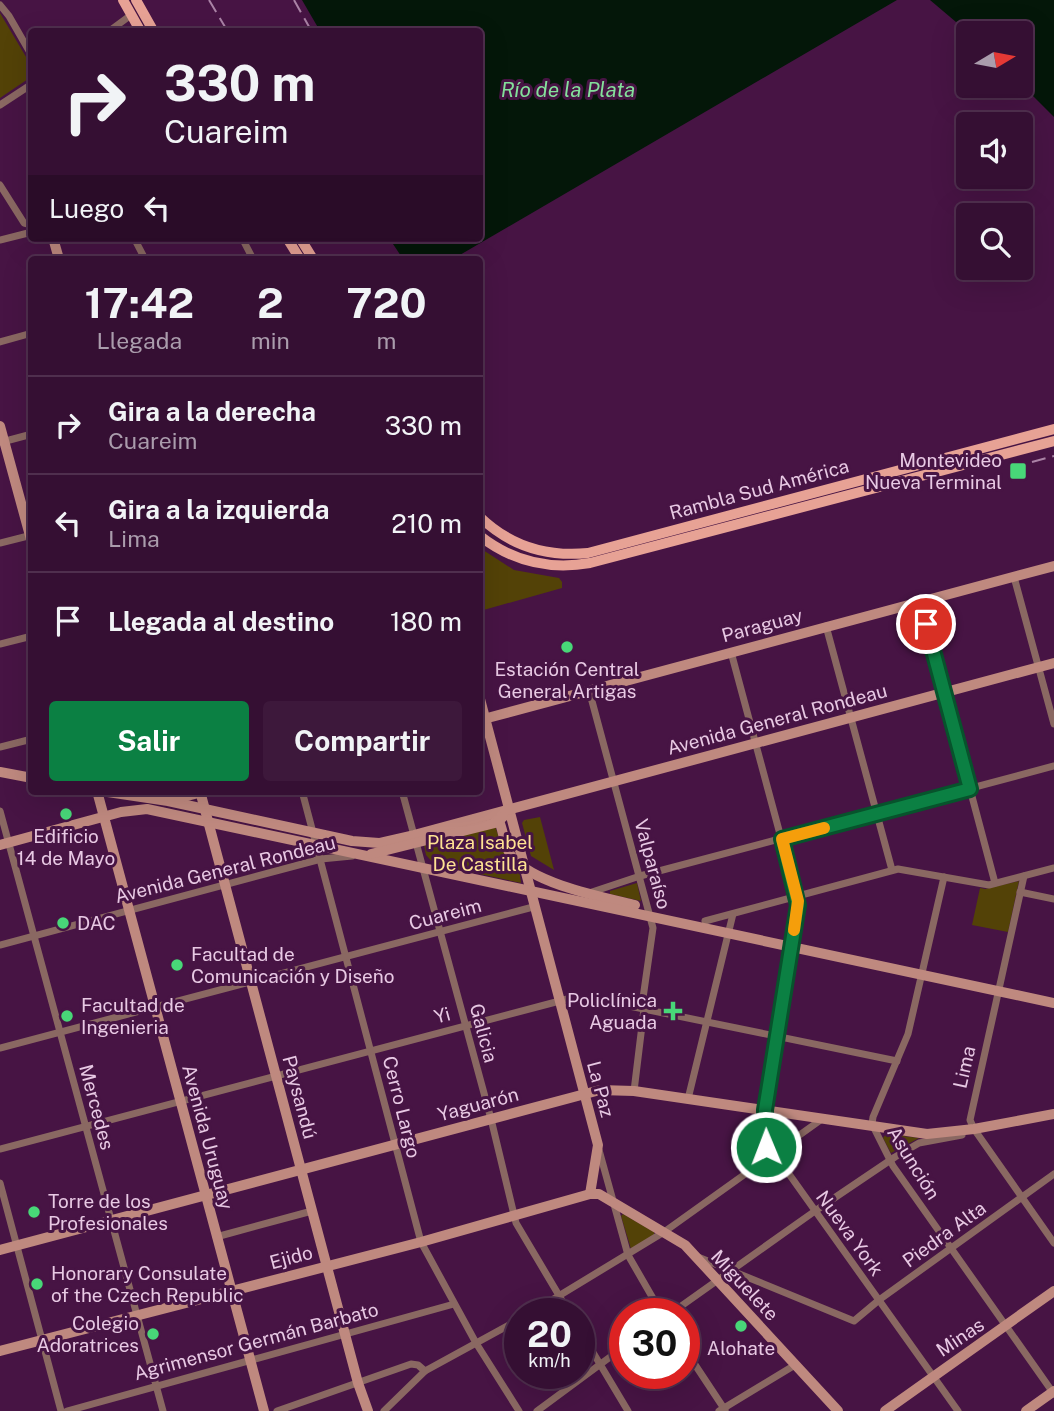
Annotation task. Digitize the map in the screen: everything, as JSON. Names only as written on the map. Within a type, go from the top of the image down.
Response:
[{"type":"main road","points":[[123,0],[139,28]]},
{"type":"main road","points":[[136,0],[151,28]]},
{"type":"main road","name":"Rambla Sud América","points":[[483,539],[517,558],[548,565],[573,566],[1054,429]]},
{"type":"main road","name":"Rambla Sud América","points":[[483,520],[495,531],[522,546],[570,555],[588,553],[1054,441]]},
{"type":"street","points":[[3,4],[28,49]]},
{"type":"street","points":[[113,28],[131,15]]},
{"type":"street","points":[[0,105],[28,88]]},
{"type":"street","points":[[0,185],[24,223],[28,224]]},
{"type":"street","points":[[0,240],[28,233]]},
{"type":"street","points":[[0,342],[28,334]]},
{"type":"street","points":[[0,426],[2,442],[28,527]]},
{"type":"street","points":[[2,442],[28,435]]},
{"type":"street","points":[[0,543],[28,538]]},
{"type":"street","name":"Paraguay","points":[[483,719],[1054,566]]},
{"type":"street","points":[[1014,577],[1054,724]]},
{"type":"street","points":[[920,601],[970,789],[992,884]]},
{"type":"street","points":[[826,626],[891,870]]},
{"type":"street","points":[[0,644],[28,637]]},
{"type":"street","points":[[731,652],[798,905],[765,1110],[766,1147],[771,1155]]},
{"type":"street","name":"Avenida General Rondeau","points":[[0,945],[321,859],[362,855],[614,781],[1054,663]]},
{"type":"street","name":"Valparaíso","points":[[589,690],[653,932],[634,1091]]},
{"type":"street","name":"La Paz","points":[[483,722],[612,1202],[628,1255],[653,1298]]},
{"type":"street","points":[[0,747],[28,740]]},
{"type":"street","points":[[587,894],[640,876],[1054,766]]},
{"type":"street","points":[[0,772],[28,777]]},
{"type":"street","name":"Avenida Uruguay","points":[[100,795],[264,1411]]},
{"type":"street","points":[[127,795],[169,801],[367,843],[415,840]]},
{"type":"street","points":[[169,801],[189,795]]},
{"type":"street","name":"Paysandú","points":[[203,795],[344,1333],[368,1411]]},
{"type":"street","name":"Cerro Largo","points":[[303,795],[421,1241],[476,1343],[519,1411]]},
{"type":"street","name":"Galicia","points":[[403,795],[491,1119],[516,1223],[560,1297]]},
{"type":"street","points":[[4,844],[131,810],[147,809],[530,892],[705,921],[729,930]]},
{"type":"street","name":"Mercedes","points":[[0,811],[4,844],[34,935],[163,1411]]},
{"type":"street","name":"Avenida General Rondeau","points":[[415,840],[499,821],[509,811]]},
{"type":"street","points":[[488,817],[499,821]]},
{"type":"street","name":"La Paz","points":[[499,821],[510,855],[523,866]]},
{"type":"street","points":[[523,866],[557,884],[649,912],[999,988],[1054,1003]]},
{"type":"street","points":[[705,921],[891,870],[905,869],[992,884],[1054,868]]},
{"type":"street","name":"Lima","points":[[974,1129],[970,1115],[1024,876]]},
{"type":"street","name":"Asunción","points":[[944,877],[908,1034],[873,1117],[873,1127],[890,1160],[1053,1393]]},
{"type":"street","points":[[1020,892],[1054,899]]},
{"type":"street","name":"Cuareim","points":[[0,1048],[533,906]]},
{"type":"street","points":[[688,1099],[733,914]]},
{"type":"street","points":[[999,988],[1054,996]]},
{"type":"street","name":"Yi","points":[[0,1149],[559,1000],[585,997],[897,1061]]},
{"type":"street","name":"Yaguarón","points":[[0,1250],[611,1089],[933,1134],[1054,1114]]},
{"type":"street","points":[[560,1297],[664,1232],[823,1119]]},
{"type":"street","points":[[974,1129],[1054,1243]]},
{"type":"street","name":"Yaguarón","points":[[693,1298],[890,1160],[919,1143],[961,1135],[974,1129]]},
{"type":"street","points":[[598,1145],[590,1194],[605,1196],[612,1202]]},
{"type":"street","name":"Nueva York","points":[[771,1155],[779,1160],[958,1411]]},
{"type":"street","name":"Piedra Alta","points":[[733,1270],[854,1321],[879,1300],[1054,1174]]},
{"type":"street","points":[[0,1183],[61,1411]]},
{"type":"street","name":"Ejido","points":[[0,1351],[590,1194]]},
{"type":"street","name":"Miguelete","points":[[612,1202],[685,1245],[838,1411]]},
{"type":"street","points":[[216,1237],[312,1211]]},
{"type":"street","points":[[694,1256],[733,1270]]},
{"type":"street","name":"Minas","points":[[885,1411],[1054,1291]]},
{"type":"street","name":"Agrimensor Germán Barbato","points":[[67,1411],[454,1304]]},
{"type":"street","points":[[384,1411],[425,1371],[504,1328]]},
{"type":"street","points":[[595,1356],[628,1411]]},
{"type":"street","points":[[537,1411],[609,1358]]},
{"type":"street","points":[[277,1411],[411,1364],[418,1365],[425,1371]]},
{"type":"street","points":[[700,1373],[723,1410],[795,1365]]},
{"type":"street","points":[[1026,1411],[1053,1393]]},
{"type":"green space","points":[[0,13],[28,60],[28,79],[0,98]]},
{"type":"green space","points":[[483,550],[514,570],[559,578],[562,588],[483,610]]},
{"type":"green space","points":[[540,817],[554,870],[531,856],[522,823],[524,820]]},
{"type":"green space","name":"Plaza Isabel De Castilla","points":[[495,826],[506,858],[520,875],[521,883],[434,864],[426,855],[424,845]]},
{"type":"green space","points":[[1019,881],[1008,932],[972,925],[980,888]]},
{"type":"green space","points":[[637,883],[641,901],[610,894],[610,891]]},
{"type":"green space","points":[[886,1134],[919,1138],[891,1153],[883,1138]]},
{"type":"green space","points":[[623,1214],[654,1232],[654,1235],[631,1249],[621,1216]]},
{"type":"water","name":"Río de la Plata","points":[[302,0],[897,0],[483,242],[483,28],[318,28]]},
{"type":"water","points":[[930,0],[1054,0],[1054,117],[1033,96],[1033,21],[956,22]]},
{"type":"water","name":"Río de la Plata","points":[[392,242],[482,242],[458,256],[401,256]]},
{"type":"railway","points":[[209,0],[226,28]]},
{"type":"railway","points":[[294,0],[310,28]]},
{"type":"railway","points":[[1032,462],[1054,456]]},
{"type":"slow traffic","points":[[794,930],[798,901],[782,839],[824,828]]},
{"type":"place","name":"Montevideo Nueva Terminal","points":[[1018,471]]},
{"type":"place","name":"Estación Central General Artigas","points":[[567,647]]},
{"type":"place","name":"Edificio 14 de Mayo","points":[[66,814]]},
{"type":"place","name":"DAC","points":[[63,923]]},
{"type":"place","name":"Facultad de Comunicación y Diseño","points":[[177,965]]},
{"type":"place","name":"Policlínica Aguada","points":[[673,1011]]},
{"type":"place","name":"Facultad de Ingenieria","points":[[67,1016]]},
{"type":"place","name":"Torre de los Profesionales","points":[[34,1212]]},
{"type":"place","name":"Honorary Consulate of the Czech Republic","points":[[37,1284]]},
{"type":"place","name":"Alohate","points":[[741,1326]]},
{"type":"place","name":"Colegio Adoratrices","points":[[153,1334]]},
{"type":"route","points":[[766,1147],[765,1110],[798,905],[782,839],[970,789],[926,624]]}]
